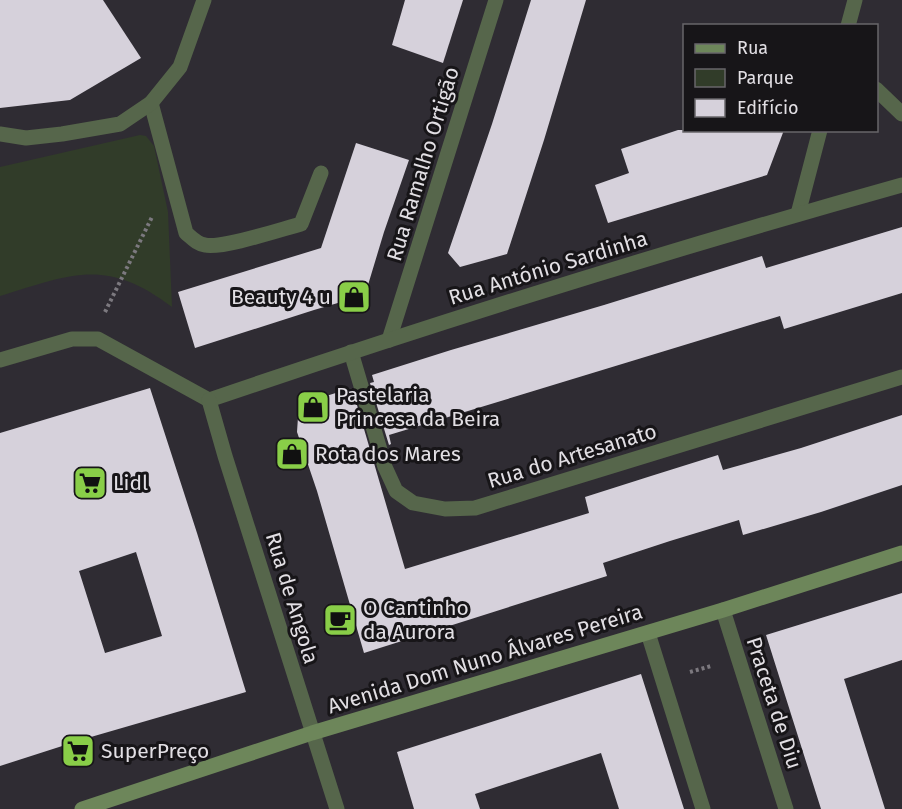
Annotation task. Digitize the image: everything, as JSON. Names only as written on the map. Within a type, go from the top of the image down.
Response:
[{"type":"street","points":[[0,134],[26,138],[120,124],[151,103],[180,67],[204,0]]},
{"type":"street","name":"Rua Ramalho Ortigão","points":[[389,340],[496,0]]},
{"type":"street","points":[[849,24],[855,0]]},
{"type":"street","points":[[878,91],[902,114]]},
{"type":"street","points":[[151,103],[186,233],[195,241],[207,246],[224,244],[301,224],[321,173]]},
{"type":"street","points":[[798,214],[819,132]]},
{"type":"street","name":"Rua António Sardinha","points":[[209,400],[475,312],[798,214],[902,185]]},
{"type":"street","points":[[0,360],[72,339],[98,339],[209,400]]},
{"type":"street","name":"Rua do Artesanato","points":[[351,352],[385,467],[396,491],[413,504],[445,509],[475,508],[902,377]]},
{"type":"street","name":"Rua de Angola","points":[[209,400],[336,809]]},
{"type":"street","name":"Avenida Dom Nuno Álvares Pereira","points":[[82,809],[312,733],[648,633],[902,553]]},
{"type":"street","name":"Praceta de Diu","points":[[723,610],[786,809]]},
{"type":"street","points":[[648,633],[703,809]]},
{"type":"path","points":[[91,339],[172,179]]},
{"type":"path","points":[[663,680],[738,658]]},
{"type":"green space","points":[[140,135],[146,136],[154,146],[168,212],[172,307],[149,291],[127,281],[88,274],[48,281],[0,296],[0,167]]},
{"type":"building","points":[[0,0],[103,0],[141,58],[70,100],[0,108]]},
{"type":"building","points":[[405,0],[463,0],[443,63],[392,45]]},
{"type":"building","points":[[531,0],[586,0],[507,254],[460,267],[448,253]]},
{"type":"building","points":[[678,130],[683,130],[683,132],[783,132],[767,175],[608,223],[595,185],[629,173],[621,149]]},
{"type":"building","points":[[356,143],[409,160],[365,295],[195,348],[178,292],[321,248]]},
{"type":"building","points":[[902,227],[902,293],[784,329],[780,316],[389,435],[391,444],[389,445],[370,383],[374,382],[372,375],[762,256],[766,268]]},
{"type":"building","points":[[150,388],[246,692],[0,766],[0,433]],"holes":[[[136,552],[162,636],[105,653],[79,571]]]},
{"type":"building","points":[[352,388],[405,569],[589,513],[585,497],[718,455],[723,470],[801,448],[902,415],[902,485],[743,535],[739,520],[670,541],[603,563],[607,576],[364,653],[317,491],[297,432],[298,417],[307,404]]},
{"type":"building","points":[[902,593],[902,660],[844,679],[885,809],[821,809],[766,635]]},
{"type":"building","points":[[641,674],[684,809],[619,809],[601,753],[475,794],[480,809],[414,809],[397,752]]},
{"type":"place","name":"Beauty 4 u","points":[[354,297]]},
{"type":"place","name":"Pastelaria Princesa da Beira","points":[[313,407]]},
{"type":"place","name":"Rota dos Mares","points":[[292,454]]},
{"type":"place","name":"Lidl","points":[[90,483]]},
{"type":"place","name":"O Cantinho da Aurora","points":[[340,620]]},
{"type":"place","name":"SuperPreço","points":[[78,751]]}]
